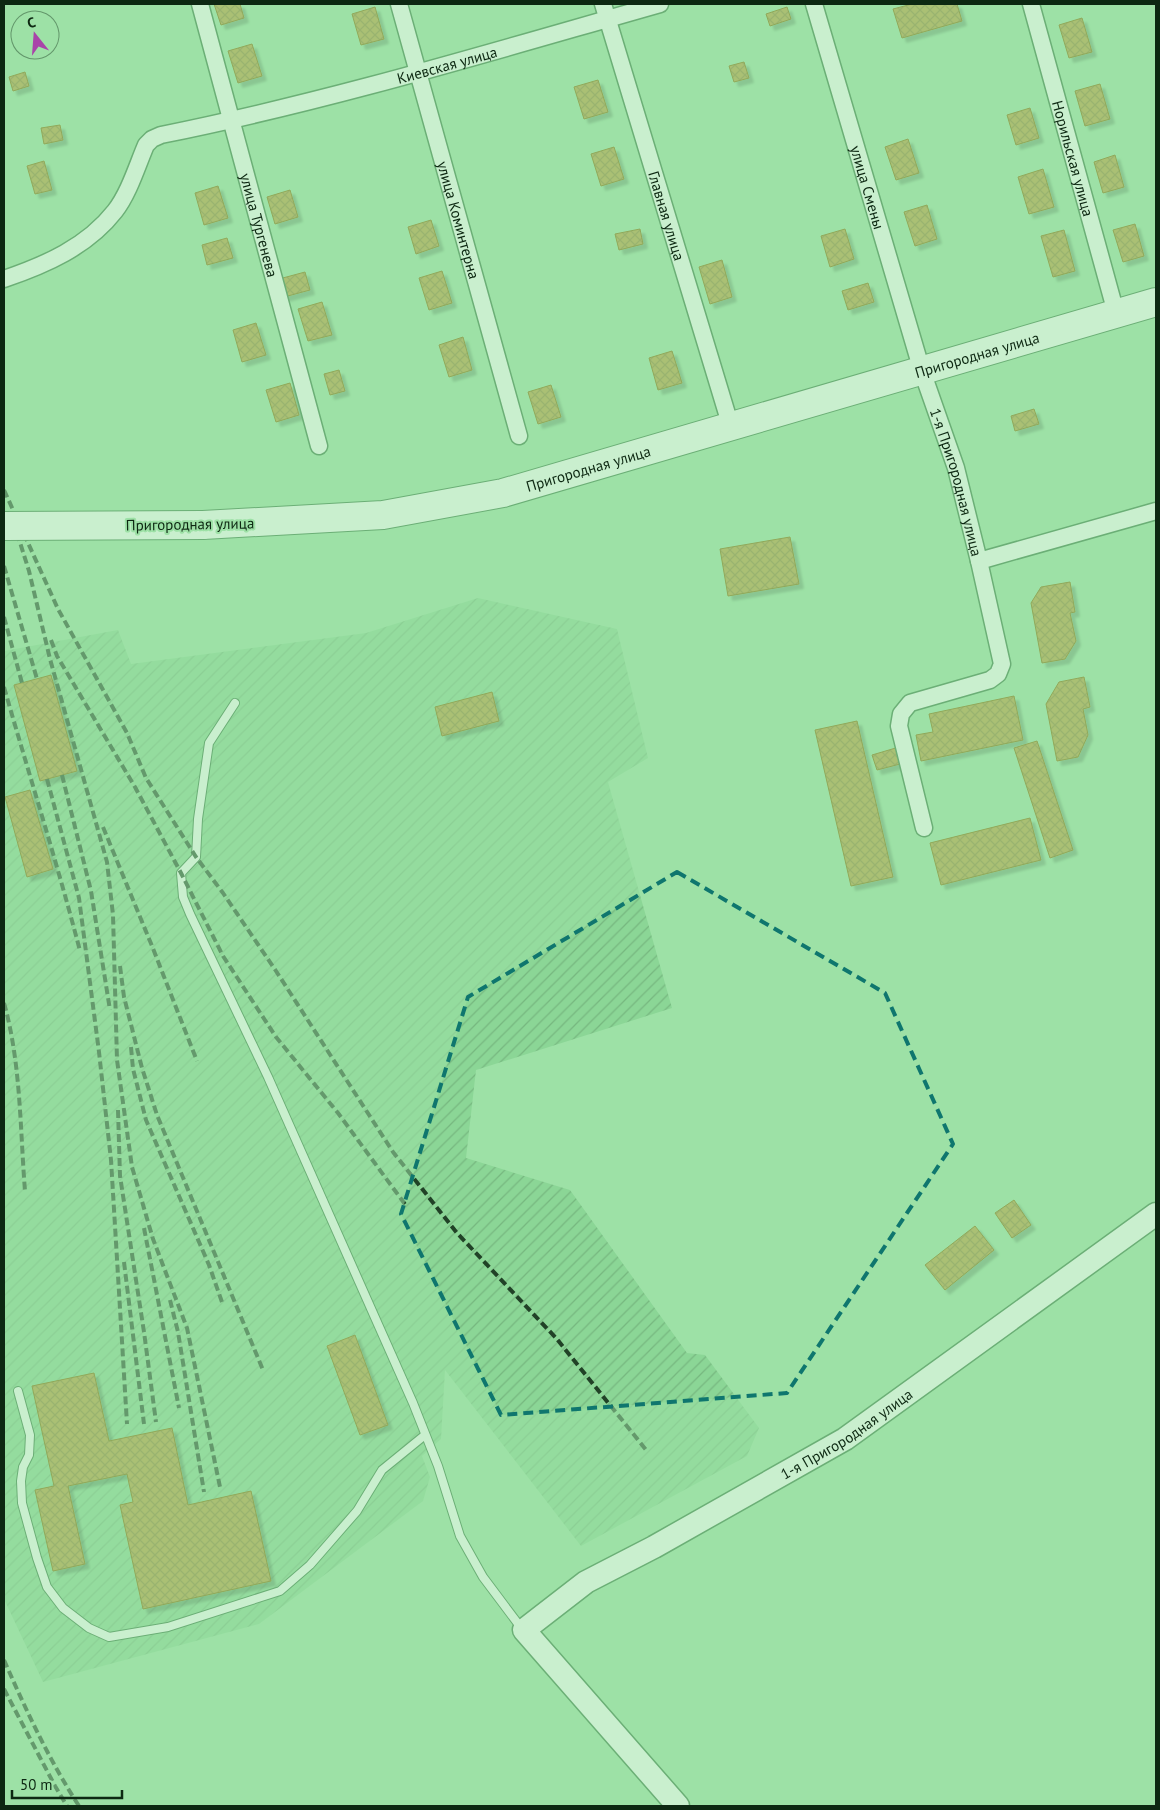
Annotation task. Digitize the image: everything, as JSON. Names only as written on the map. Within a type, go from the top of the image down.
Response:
[{"type":"highway","name":"Пригородная улица","points":[[4,526],[203,526],[383,515],[494,495],[1156,302]]},
{"type":"street","name":"улица Тургенева","points":[[200,4],[319,446]]},
{"type":"street","name":"улица Коминтерна","points":[[399,4],[519,436]]},
{"type":"street","name":"Киевская улица","points":[[4,279],[32,270],[51,261],[80,244],[101,226],[115,211],[123,198],[146,145],[152,139],[161,135],[231,121],[418,74],[605,11],[660,4]]},
{"type":"street","name":"улица Смены","points":[[814,4],[922,371]]},
{"type":"street","name":"Норильская улица","points":[[1031,4],[1116,313]]},
{"type":"street","name":"Главная улица","points":[[605,11],[731,427]]},
{"type":"street","name":"1-я Пригородная улица","points":[[922,371],[956,468],[979,561],[1156,511]]},
{"type":"street","points":[[924,828],[899,726],[901,714],[910,703],[990,680],[998,674],[1002,664],[979,561]]},
{"type":"street","name":"1-я Пригородная улица","points":[[524,1630],[586,1582],[654,1547],[846,1439],[1156,1214]]},
{"type":"street","points":[[524,1630],[678,1806]]},
{"type":"lane","points":[[235,703],[209,743],[198,819],[196,857],[182,873],[183,897],[272,1086],[413,1403],[438,1466],[460,1536],[483,1577],[524,1630]]},
{"type":"lane","points":[[18,1391],[30,1435],[29,1455],[23,1467],[21,1481],[22,1503],[47,1587],[63,1608],[89,1628],[109,1637],[168,1627],[280,1592],[310,1565],[356,1511],[382,1470],[425,1435]]},
{"type":"highlighted area","points":[[677,872],[885,993],[953,1144],[787,1393],[501,1415],[401,1214],[468,997]]},
{"type":"shaded area","points":[[478,598],[617,629],[648,758],[608,782],[672,1008],[476,1070],[466,1158],[570,1190],[687,1353],[705,1355],[759,1428],[747,1456],[581,1546],[445,1370],[441,1439],[422,1456],[430,1477],[423,1501],[259,1624],[43,1682],[4,1599],[4,651],[118,630],[131,664],[366,633]]},
{"type":"building","points":[[214,4],[240,4],[244,18],[221,25]]},
{"type":"building","points":[[912,4],[957,4],[962,21],[902,38],[893,9]]},
{"type":"building","points":[[375,7],[384,39],[361,45],[352,14]]},
{"type":"building","points":[[787,7],[791,19],[770,26],[766,14]]},
{"type":"building","points":[[1082,18],[1092,52],[1069,58],[1059,25]]},
{"type":"building","points":[[252,44],[262,76],[238,83],[228,51]]},
{"type":"building","points":[[744,62],[749,78],[734,82],[729,66]]},
{"type":"building","points":[[25,72],[29,86],[13,91],[9,77]]},
{"type":"building","points":[[598,80],[608,112],[584,119],[574,87]]},
{"type":"building","points":[[1100,84],[1110,119],[1085,126],[1075,91]]},
{"type":"building","points":[[1030,108],[1039,138],[1016,145],[1007,115]]},
{"type":"building","points":[[60,125],[63,140],[44,144],[41,128]]},
{"type":"building","points":[[908,139],[919,173],[896,180],[885,147]]},
{"type":"building","points":[[614,147],[624,179],[601,186],[591,154]]},
{"type":"building","points":[[1115,155],[1124,187],[1103,193],[1094,162]]},
{"type":"building","points":[[44,161],[52,190],[35,194],[27,166]]},
{"type":"building","points":[[1043,169],[1054,207],[1029,214],[1018,177]]},
{"type":"building","points":[[218,186],[228,218],[204,225],[195,193]]},
{"type":"building","points":[[290,190],[298,217],[275,224],[267,197]]},
{"type":"building","points":[[927,205],[937,239],[915,246],[904,212]]},
{"type":"building","points":[[431,220],[439,246],[416,254],[408,227]]},
{"type":"building","points":[[1135,224],[1144,256],[1123,262],[1113,230]]},
{"type":"building","points":[[640,229],[643,244],[619,250],[615,234]]},
{"type":"building","points":[[845,229],[854,259],[830,267],[821,236]]},
{"type":"building","points":[[1064,230],[1075,271],[1053,277],[1041,236]]},
{"type":"building","points":[[227,238],[233,258],[207,265],[202,245]]},
{"type":"building","points":[[722,260],[732,297],[710,304],[699,267]]},
{"type":"building","points":[[442,271],[452,303],[429,310],[419,278]]},
{"type":"building","points":[[305,272],[310,290],[284,297],[279,279]]},
{"type":"building","points":[[868,283],[874,302],[848,310],[842,291]]},
{"type":"building","points":[[322,302],[332,335],[308,341],[298,309]]},
{"type":"building","points":[[256,323],[266,355],[242,362],[233,330]]},
{"type":"building","points":[[463,337],[472,370],[449,377],[439,345]]},
{"type":"building","points":[[672,351],[682,383],[658,390],[649,358]]},
{"type":"building","points":[[339,370],[345,391],[330,395],[324,374]]},
{"type":"building","points":[[290,383],[299,415],[276,422],[266,390]]},
{"type":"building","points":[[551,385],[561,417],[538,424],[528,392]]},
{"type":"building","points":[[1034,409],[1039,424],[1015,431],[1011,416]]},
{"type":"building","points":[[790,537],[799,584],[728,596],[720,549]]},
{"type":"building","points":[[1070,582],[1075,612],[1070,613],[1076,641],[1065,659],[1042,663],[1031,603],[1041,587]]},
{"type":"building","points":[[51,675],[77,771],[40,781],[14,685]]},
{"type":"building","points":[[1084,677],[1090,707],[1083,709],[1088,735],[1078,757],[1057,761],[1046,704],[1059,682]]},
{"type":"building","points":[[492,692],[499,721],[442,736],[435,707]]},
{"type":"building","points":[[1014,696],[1023,740],[921,761],[916,735],[933,732],[929,714]]},
{"type":"building","points":[[857,721],[893,877],[851,886],[815,730]]},
{"type":"building","points":[[1037,741],[1073,850],[1050,858],[1014,748]]},
{"type":"building","points":[[899,747],[904,763],[877,770],[872,755]]},
{"type":"building","points":[[30,790],[53,869],[27,877],[5,797]]},
{"type":"building","points":[[1030,818],[1041,860],[941,885],[930,843]]},
{"type":"building","points":[[1014,1200],[1031,1225],[1012,1238],[995,1213]]},
{"type":"building","points":[[975,1226],[994,1250],[945,1290],[925,1265]]},
{"type":"building","points":[[355,1335],[388,1425],[360,1435],[327,1346]]},
{"type":"building","points":[[94,1373],[109,1441],[172,1428],[188,1505],[251,1491],[271,1581],[143,1609],[120,1505],[133,1502],[127,1474],[68,1486],[85,1564],[53,1571],[35,1490],[54,1486],[32,1386]]},
{"type":"railway","points":[[4,490],[58,609],[127,733],[146,778],[196,857],[276,971],[393,1152],[457,1233],[556,1338],[647,1451]]},
{"type":"railway","points":[[17,533],[29,571],[50,659],[107,862],[113,915],[117,1060],[132,1167],[153,1239],[187,1328],[220,1487]]},
{"type":"railway","points":[[4,566],[37,679]]},
{"type":"railway","points":[[4,617],[22,683]]},
{"type":"railway","points":[[51,640],[57,656],[135,787],[223,956],[276,1037],[338,1113],[407,1207]]},
{"type":"railway","points":[[4,687],[80,951]]},
{"type":"railway","points":[[62,775],[91,891],[110,1010]]},
{"type":"railway","points":[[47,779],[79,898],[99,1052],[111,1160],[127,1424]]},
{"type":"railway","points":[[103,827],[197,1061]]},
{"type":"railway","points":[[120,966],[124,997],[142,1068],[157,1115],[263,1370]]},
{"type":"railway","points":[[4,1003],[10,1026],[17,1073],[25,1191]]},
{"type":"railway","points":[[131,1047],[133,1069],[146,1120],[209,1265],[223,1305]]},
{"type":"railway","points":[[118,1110],[120,1176],[156,1422]]},
{"type":"railway","points":[[144,1228],[179,1408]]},
{"type":"railway","points":[[124,1262],[144,1424]]},
{"type":"railway","points":[[170,1300],[178,1332],[204,1492]]},
{"type":"railway","points":[[4,1660],[48,1753],[79,1806]]},
{"type":"railway","points":[[4,1689],[67,1806]]}]
